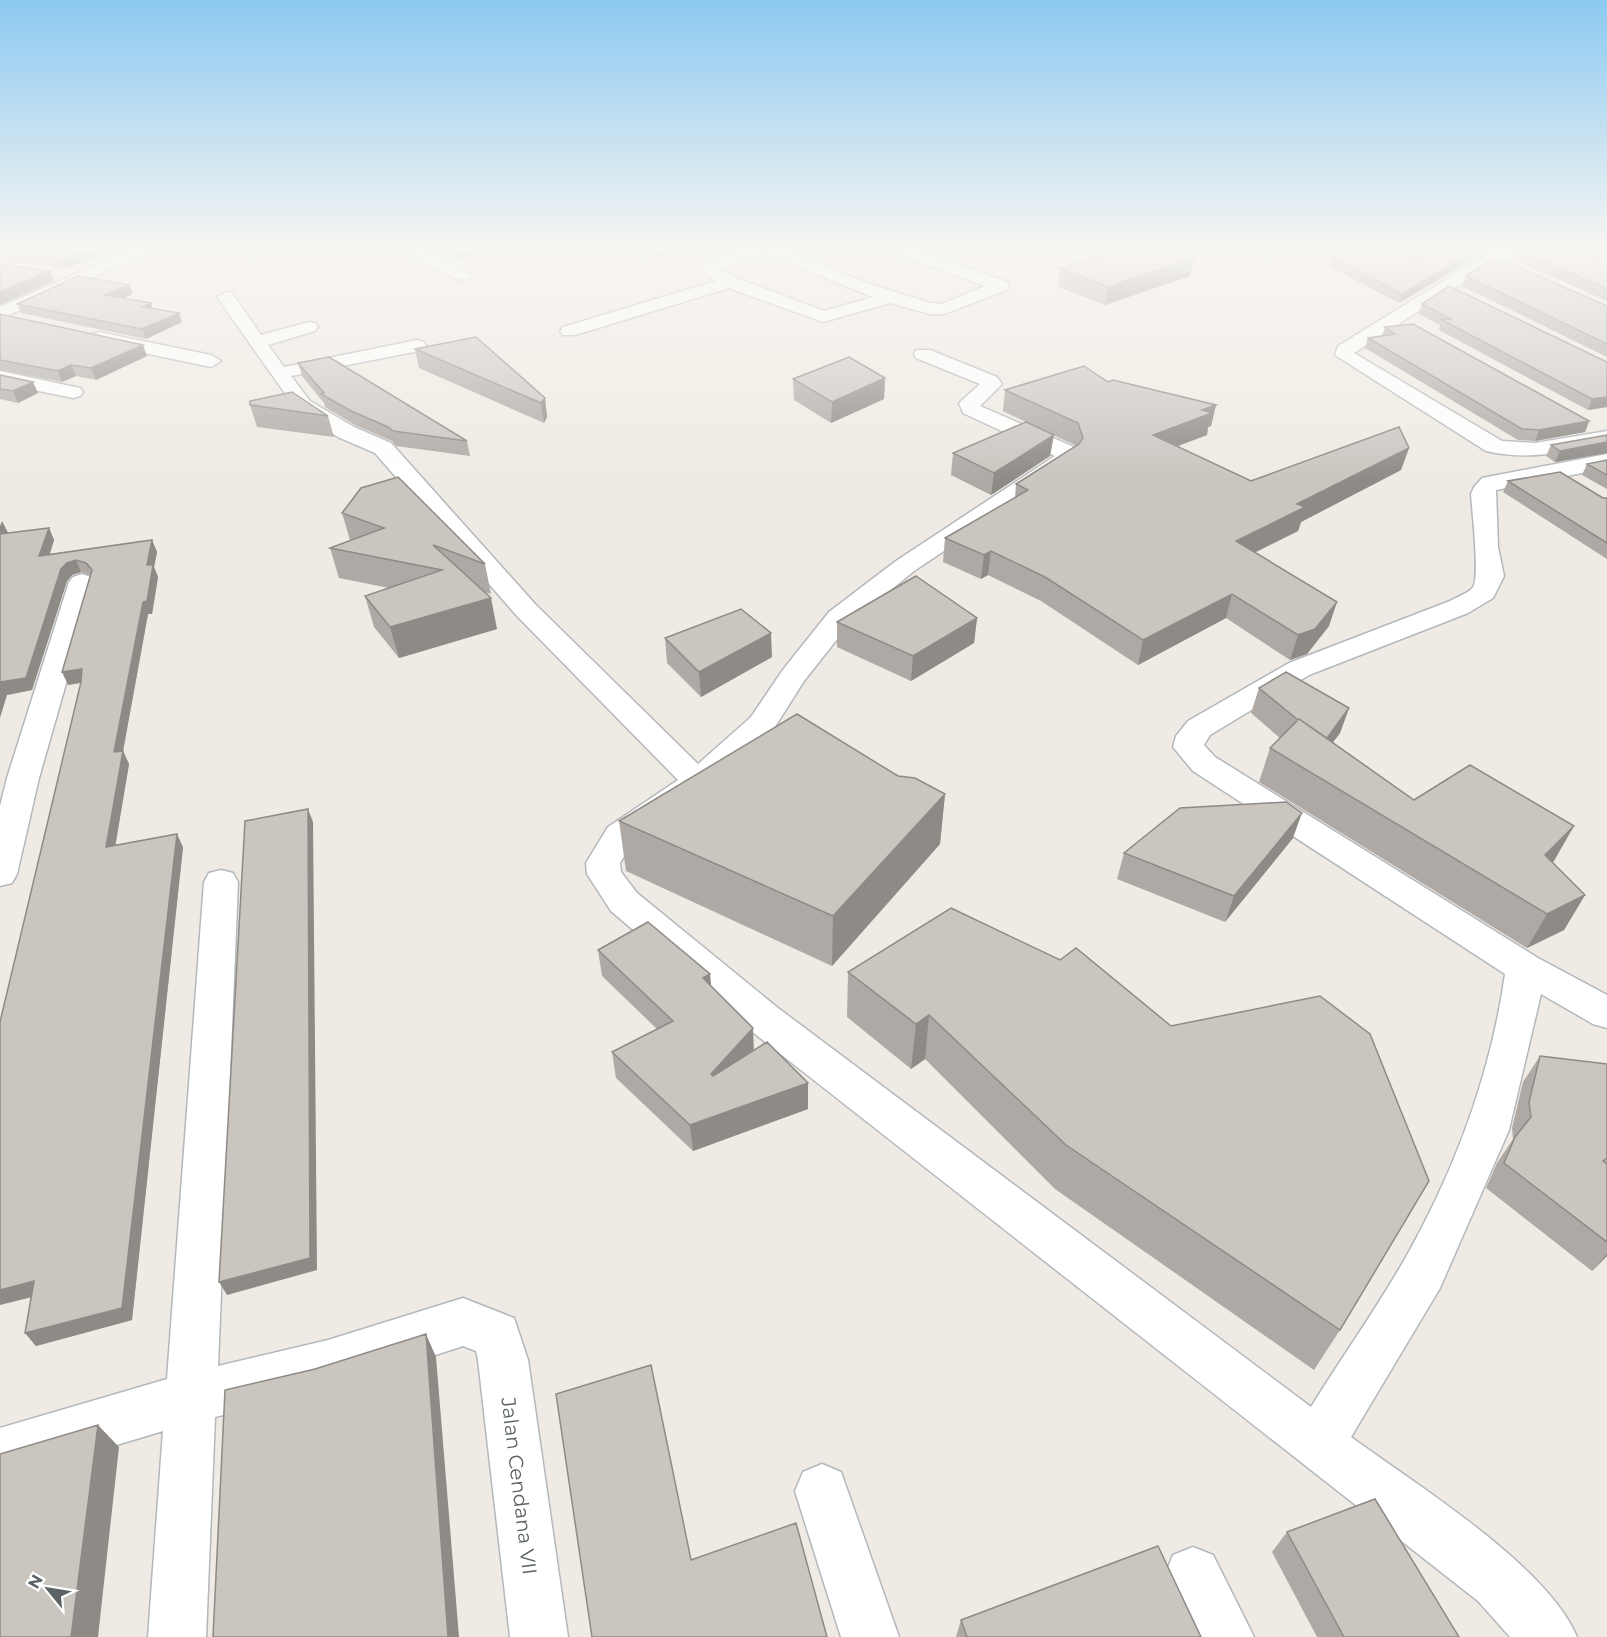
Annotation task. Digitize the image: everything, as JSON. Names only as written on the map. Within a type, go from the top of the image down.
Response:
[{"type":"street","points":[[248,328],[303,405],[320,418],[383,448],[526,610],[698,782]]},
{"type":"street","points":[[255,339],[303,328]]},
{"type":"street","points":[[569,331],[578,328]]},
{"type":"street","points":[[1380,328],[1345,350],[1345,355],[1494,446],[1522,451],[1607,437]]},
{"type":"street","points":[[82,334],[211,361]]},
{"type":"street","points":[[279,373],[417,346]]},
{"type":"street","points":[[923,354],[990,381],[992,384],[988,389],[969,403],[970,409],[1053,444],[1066,452],[1066,459],[905,566],[839,618],[792,677],[762,723],[698,782],[620,835],[603,862],[604,874],[624,902],[764,1019],[1497,1581],[1548,1637]]},
{"type":"street","points":[[0,377],[73,392]]},
{"type":"street","points":[[1586,420],[1607,432]]},
{"type":"street","points":[[1607,461],[1499,480],[1485,487],[1486,547],[1491,576],[1484,592],[1459,607],[1299,669],[1199,728],[1191,736],[1188,747],[1204,764],[1526,968],[1607,1013]]},
{"type":"street","points":[[1555,471],[1581,486]]},
{"type":"street","points":[[0,874],[11,779],[82,582]]},
{"type":"street","points":[[762,723],[791,741]]},
{"type":"street","points":[[177,1637],[221,882]]},
{"type":"street","points":[[1317,1444],[1423,1272],[1488,1130],[1520,1007],[1526,968]]},
{"type":"street","name":"Jalan Cendana VII","points":[[190,1398],[328,1365],[464,1322],[497,1335],[503,1360],[539,1637]]},
{"type":"street","points":[[0,1454],[190,1398]]},
{"type":"street","points":[[822,1491],[870,1637]]},
{"type":"street","points":[[1193,1575],[1225,1637]]},
{"type":"building","points":[[0,328],[66,328],[143,345],[91,368],[71,365],[58,371],[0,360]]},
{"type":"building","points":[[1387,328],[1421,328],[1589,421],[1539,430],[1522,429],[1368,338],[1395,334]]},
{"type":"building","points":[[1458,328],[1537,328],[1607,362],[1607,397],[1592,399]]},
{"type":"building","points":[[1575,328],[1607,328],[1607,344]]},
{"type":"building","points":[[476,337],[545,398],[541,403],[415,349]]},
{"type":"building","points":[[329,357],[467,441],[393,431],[321,394],[324,393],[298,363]]},
{"type":"building","points":[[849,357],[885,378],[832,402],[793,379]]},
{"type":"building","points":[[1084,366],[1108,382],[1113,380],[1216,405],[1202,410],[1212,413],[1153,435],[1251,481],[1399,427],[1409,448],[1297,504],[1305,507],[1236,541],[1337,602],[1315,629],[1298,635],[1232,594],[1143,640],[1045,577],[991,551],[984,555],[945,538],[1028,490],[1016,484],[1079,444],[1083,438],[1078,423],[1005,390]]},
{"type":"building","points":[[0,375],[33,382],[13,391],[0,389]]},
{"type":"building","points":[[292,392],[328,416],[250,405],[250,401]]},
{"type":"building","points":[[1026,422],[1054,435],[994,473],[953,453]]},
{"type":"building","points":[[1607,435],[1607,442],[1560,451],[1551,445]]},
{"type":"building","points":[[1607,460],[1607,475],[1587,464]]},
{"type":"building","points":[[1560,472],[1603,498],[1607,498],[1607,543],[1508,481]]},
{"type":"building","points":[[398,477],[485,564],[433,545],[491,598],[390,627],[365,596],[442,570],[330,548],[384,528],[342,513],[361,488]]},
{"type":"building","points":[[49,528],[39,556],[152,540],[147,565],[153,565],[147,601],[143,602],[114,752],[123,751],[106,847],[177,834],[122,1308],[25,1333],[34,1281],[0,1290],[0,1022],[81,682],[82,669],[62,672],[92,570],[86,563],[76,560],[67,563],[61,569],[26,678],[0,682],[0,534]]},
{"type":"building","points":[[916,576],[977,618],[913,656],[837,622]]},
{"type":"building","points":[[741,609],[771,633],[699,672],[665,638]]},
{"type":"building","points":[[1286,672],[1349,708],[1327,738],[1298,720],[1259,688]]},
{"type":"building","points":[[797,714],[898,776],[915,778],[945,794],[833,916],[619,821]]},
{"type":"building","points":[[1299,719],[1414,800],[1470,765],[1574,826],[1545,855],[1585,895],[1547,914],[1270,748]]},
{"type":"building","points":[[1286,802],[1302,813],[1234,896],[1124,853],[1180,808]]},
{"type":"building","points":[[308,809],[310,1258],[219,1282],[245,821]]},
{"type":"building","points":[[951,908],[1060,960],[1076,948],[1171,1026],[1320,996],[1370,1034],[1429,1181],[1340,1330],[1066,1145],[929,1015],[916,1024],[848,972]]},
{"type":"building","points":[[648,922],[710,974],[703,978],[753,1028],[711,1074],[713,1076],[767,1042],[808,1083],[690,1125],[612,1052],[673,1021],[598,950]]},
{"type":"building","points":[[1540,1056],[1607,1064],[1607,1158],[1603,1161],[1607,1164],[1607,1242],[1504,1163],[1515,1137],[1531,1117],[1529,1102]]},
{"type":"building","points":[[426,1334],[448,1637],[213,1637],[225,1390],[315,1369]]},
{"type":"building","points":[[651,1365],[691,1560],[796,1523],[827,1637],[592,1637],[556,1394]]},
{"type":"building","points":[[98,1425],[71,1637],[0,1637],[0,1454]]},
{"type":"building","points":[[1375,1499],[1459,1637],[1344,1637],[1287,1532]]},
{"type":"building","points":[[1158,1546],[1201,1637],[967,1637],[961,1620]]}]
